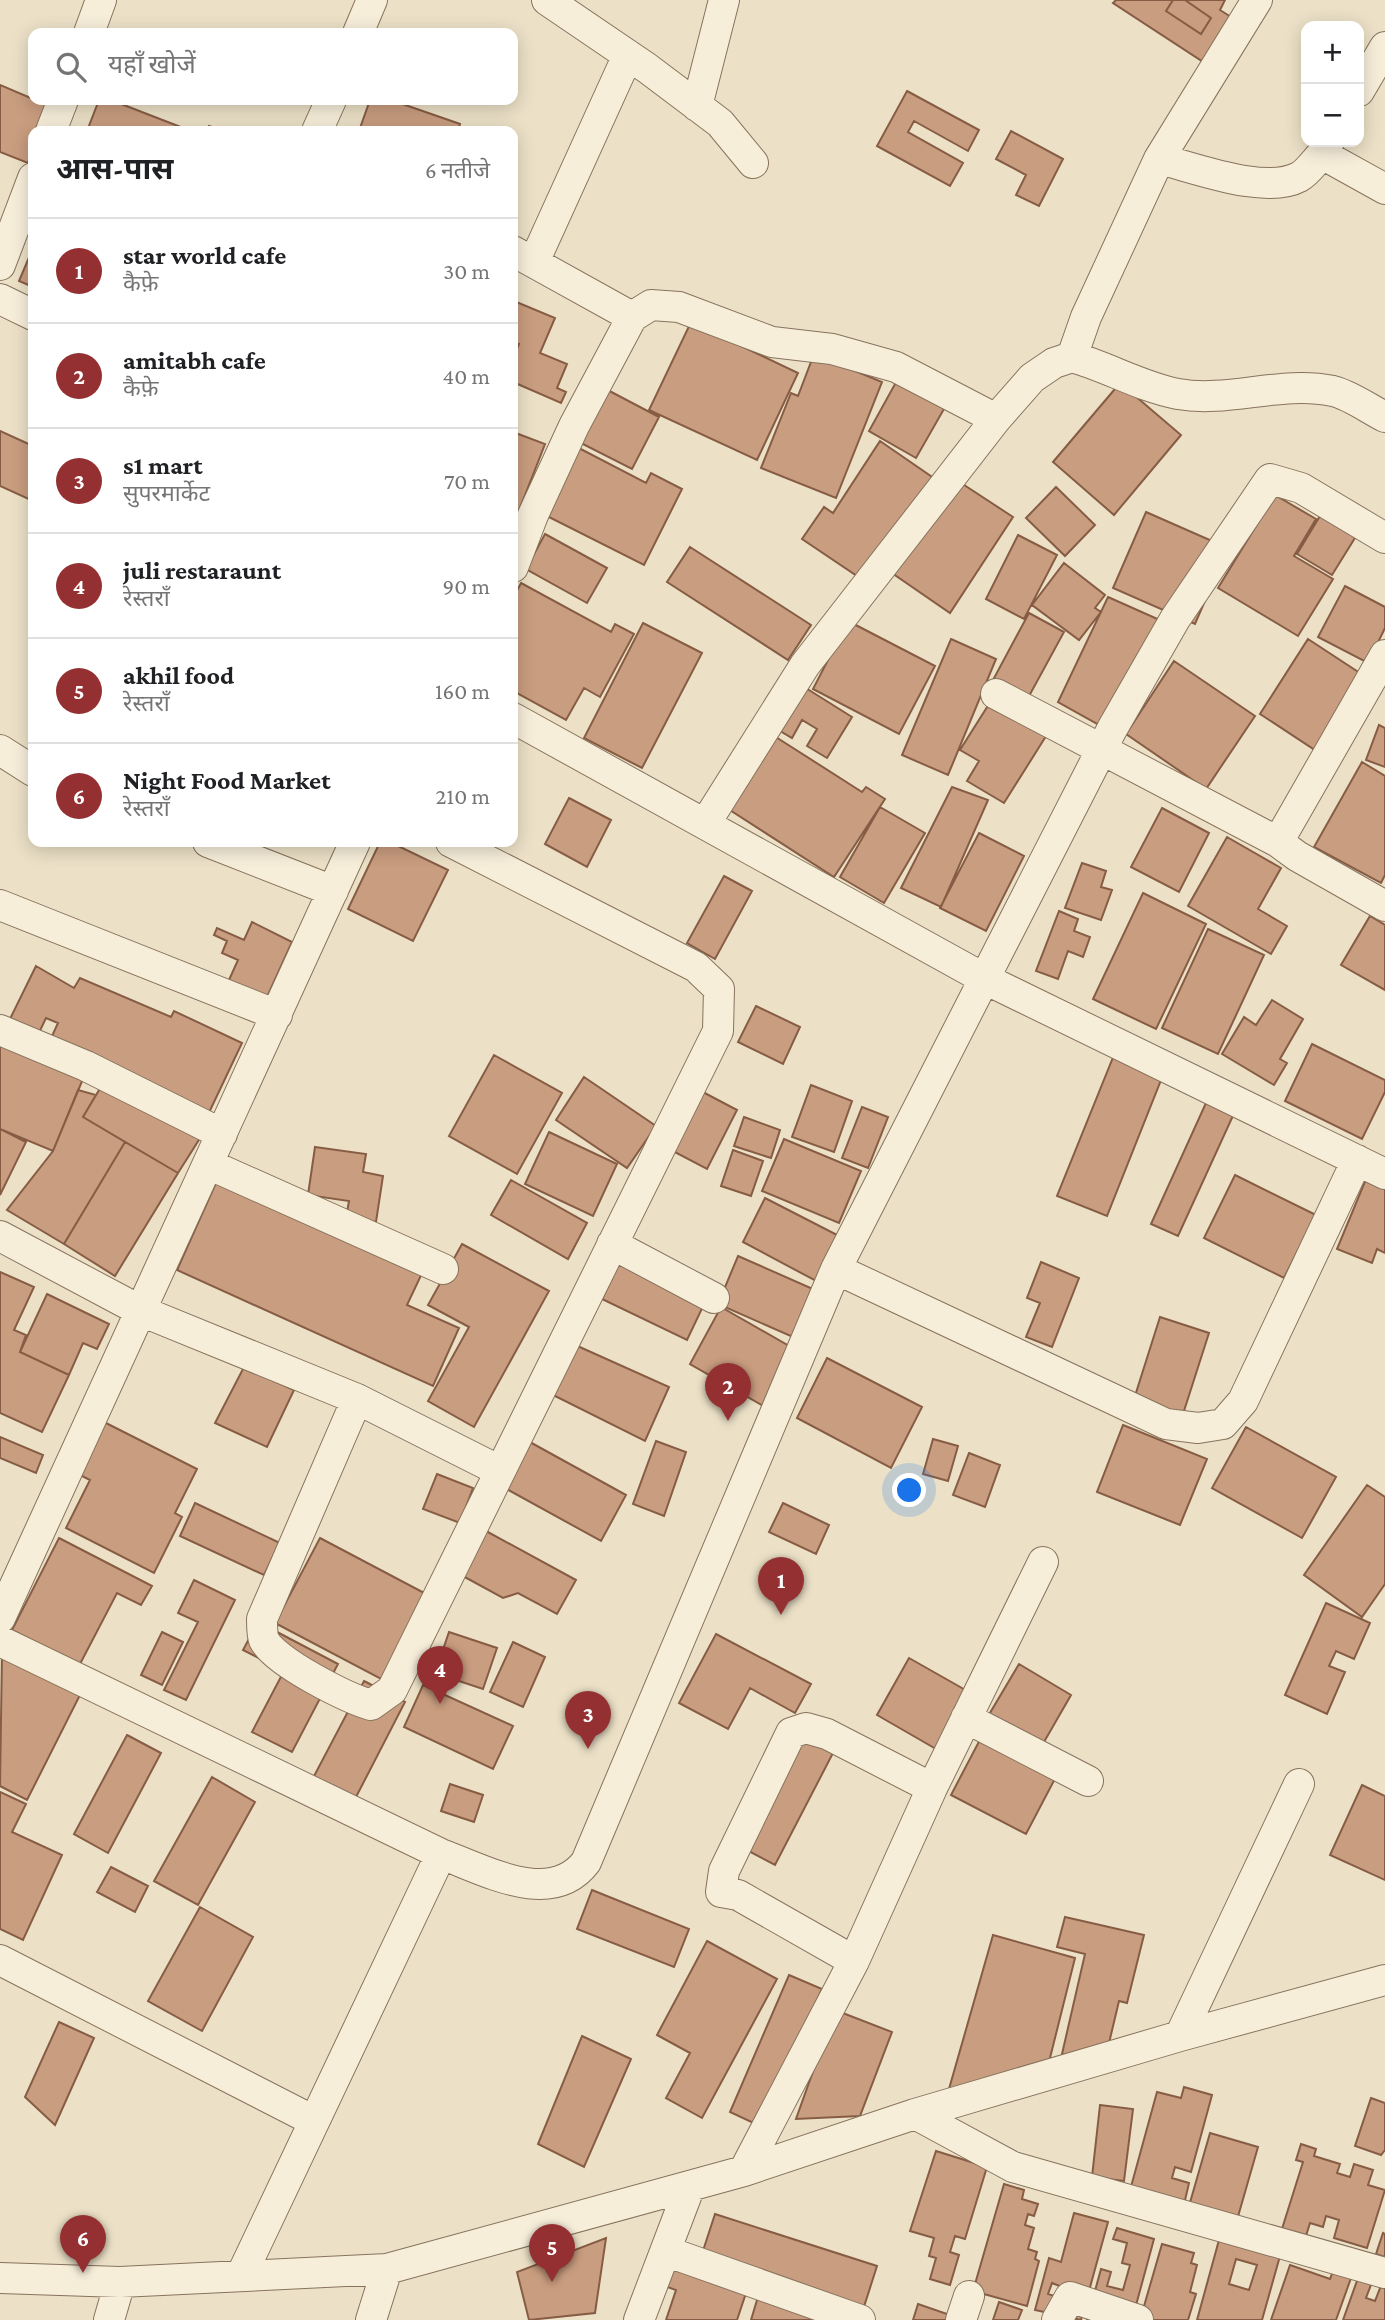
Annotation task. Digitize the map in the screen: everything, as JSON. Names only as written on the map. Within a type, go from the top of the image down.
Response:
[{"type":"street","points":[[91,28],[101,0]]},
{"type":"street","points":[[360,28],[372,0]]},
{"type":"street","points":[[547,0],[628,55],[720,124],[753,163]]},
{"type":"street","points":[[697,106],[724,0]]},
{"type":"street","points":[[705,824],[805,665],[996,419],[1032,377],[1072,357],[1086,317],[1177,125],[1257,0]]},
{"type":"street","points":[[1363,84],[1385,47]]},
{"type":"street","points":[[628,55],[523,256],[632,317]]},
{"type":"street","points":[[53,126],[61,105]]},
{"type":"street","points":[[319,126],[329,105]]},
{"type":"street","points":[[1160,159],[1264,184],[1285,182],[1301,176],[1325,148],[1385,190]]},
{"type":"street","points":[[0,265],[28,191]]},
{"type":"street","points":[[0,299],[28,313]]},
{"type":"street","points":[[518,552],[568,439],[632,317],[651,306],[679,307],[772,342],[832,349],[896,367],[996,419]]},
{"type":"street","points":[[1072,357],[1178,394],[1204,396],[1306,387],[1335,391],[1385,417]]},
{"type":"street","points":[[0,1641],[441,1854],[510,1880],[545,1885],[574,1878],[586,1862],[836,1269],[1102,749],[1175,619],[1270,479],[1301,488],[1385,538]]},
{"type":"street","points":[[1278,842],[1385,655]]},
{"type":"street","points":[[996,694],[1278,842],[1297,856],[1385,906]]},
{"type":"street","points":[[518,721],[985,979],[1385,1174]]},
{"type":"street","points":[[0,750],[28,768]]},
{"type":"street","points":[[221,847],[333,891]]},
{"type":"street","points":[[3,1605],[141,1311],[353,847]]},
{"type":"street","points":[[357,1399],[262,1619],[264,1639],[277,1655],[356,1700],[371,1705],[392,1690],[718,1031],[719,989],[696,967],[462,847]]},
{"type":"street","points":[[0,905],[276,1015]]},
{"type":"street","points":[[0,1030],[86,1066],[222,1134]]},
{"type":"street","points":[[836,1269],[1166,1424],[1198,1428],[1223,1424],[1243,1401],[1357,1160]]},
{"type":"street","points":[[208,1164],[443,1269]]},
{"type":"street","points":[[0,1236],[141,1311],[357,1399],[500,1471]]},
{"type":"street","points":[[612,1244],[714,1298]]},
{"type":"street","points":[[744,2171],[854,1961],[932,1788],[1043,1562]]},
{"type":"street","points":[[966,1718],[1088,1780]]},
{"type":"street","points":[[854,1961],[738,1895],[721,1892],[724,1871],[791,1733],[806,1728],[827,1734],[932,1788]]},
{"type":"street","points":[[1180,2036],[1300,1784]]},
{"type":"street","points":[[241,2276],[441,1854]]},
{"type":"street","points":[[0,1960],[314,2121]]},
{"type":"street","points":[[0,2278],[120,2282],[387,2269],[744,2171],[915,2114],[1180,2036],[1385,1980]]},
{"type":"street","points":[[915,2114],[1013,2167],[1385,2273]]},
{"type":"street","points":[[639,2320],[690,2186]]},
{"type":"street","points":[[667,2252],[860,2320]]},
{"type":"street","points":[[371,2320],[387,2269]]},
{"type":"street","points":[[109,2320],[120,2282]]},
{"type":"street","points":[[1057,2320],[1070,2297],[1138,2320]]},
{"type":"building","points":[[1116,0],[1173,0],[1166,11],[1201,34],[1211,18],[1185,0],[1225,0],[1220,10],[1239,22],[1211,67],[1113,3]]},
{"type":"building","points":[[1173,0],[1185,0],[1211,18],[1201,34],[1166,11]]},
{"type":"building","points":[[0,85],[28,97],[28,105],[52,107],[44,126],[28,126],[28,163],[0,152]]},
{"type":"building","points":[[907,91],[979,130],[968,151],[914,121],[908,132],[963,163],[950,186],[877,146]]},
{"type":"building","points":[[97,105],[124,105],[178,126],[89,126]]},
{"type":"building","points":[[368,105],[405,105],[460,124],[459,126],[361,126]]},
{"type":"building","points":[[1011,131],[1063,159],[1039,206],[1016,195],[1026,175],[996,159]]},
{"type":"building","points":[[28,260],[28,285],[19,281]]},
{"type":"building","points":[[518,303],[555,318],[540,353],[567,364],[557,388],[566,392],[561,403],[518,384]]},
{"type":"building","points":[[691,322],[798,373],[757,460],[649,410]]},
{"type":"building","points":[[814,354],[882,382],[836,498],[761,468],[791,393],[798,396]]},
{"type":"building","points":[[900,375],[948,402],[916,458],[869,431]]},
{"type":"building","points":[[1120,383],[1181,435],[1114,515],[1053,462]]},
{"type":"building","points":[[600,386],[659,417],[632,469],[573,439]]},
{"type":"building","points":[[0,431],[28,444],[28,499],[0,486]]},
{"type":"building","points":[[518,434],[545,444],[518,513]]},
{"type":"building","points":[[880,441],[938,481],[869,584],[802,539],[824,507],[833,513]]},
{"type":"building","points":[[573,445],[646,483],[651,473],[682,489],[644,565],[539,512]]},
{"type":"building","points":[[955,479],[1013,517],[950,613],[889,571]]},
{"type":"building","points":[[1056,487],[1095,525],[1065,556],[1026,518]]},
{"type":"building","points":[[1275,495],[1316,519],[1294,556],[1333,579],[1298,636],[1218,588]]},
{"type":"building","points":[[1323,511],[1358,533],[1332,575],[1297,554]]},
{"type":"building","points":[[1146,512],[1228,548],[1195,624],[1113,588]]},
{"type":"building","points":[[545,534],[607,568],[587,603],[526,569]]},
{"type":"building","points":[[1018,535],[1057,555],[1024,619],[986,599]]},
{"type":"building","points":[[690,547],[811,625],[788,660],[667,582]]},
{"type":"building","points":[[1064,563],[1105,595],[1095,608],[1101,612],[1079,640],[1032,605]]},
{"type":"building","points":[[521,583],[611,632],[615,624],[634,634],[600,697],[584,688],[566,720],[518,694],[518,589]]},
{"type":"building","points":[[1345,586],[1385,607],[1385,628],[1368,663],[1318,637]]},
{"type":"building","points":[[1108,597],[1171,625],[1119,736],[1058,702]]},
{"type":"building","points":[[1029,613],[1064,632],[1028,698],[993,680]]},
{"type":"building","points":[[848,621],[935,666],[899,734],[813,689]]},
{"type":"building","points":[[643,623],[702,653],[642,768],[584,738]]},
{"type":"building","points":[[951,639],[996,659],[948,775],[902,755]]},
{"type":"building","points":[[1308,639],[1369,679],[1321,754],[1260,714]]},
{"type":"building","points":[[1174,661],[1255,716],[1206,789],[1126,734]]},
{"type":"building","points":[[801,685],[852,717],[827,758],[807,746],[817,729],[802,720],[792,738],[775,728]]},
{"type":"building","points":[[989,704],[1048,733],[1004,803],[967,781],[979,761],[960,750]]},
{"type":"building","points":[[1379,725],[1385,728],[1385,767],[1366,760]]},
{"type":"building","points":[[768,732],[862,792],[866,787],[885,799],[834,877],[722,805]]},
{"type":"building","points":[[1362,762],[1385,776],[1385,875],[1381,883],[1314,847]]},
{"type":"building","points":[[952,787],[988,800],[941,907],[901,888]]},
{"type":"building","points":[[569,798],[611,820],[587,867],[545,844]]},
{"type":"building","points":[[880,807],[925,833],[884,903],[840,877]]},
{"type":"building","points":[[1162,808],[1209,833],[1179,892],[1131,867]]},
{"type":"building","points":[[979,833],[1024,856],[986,931],[940,908]]},
{"type":"building","points":[[1227,837],[1281,868],[1258,909],[1287,926],[1271,954],[1188,906]]},
{"type":"building","points":[[378,847],[400,847],[448,870],[413,941],[348,909]]},
{"type":"building","points":[[1082,863],[1106,871],[1101,887],[1112,890],[1101,920],[1065,908]]},
{"type":"building","points":[[724,876],[752,891],[715,959],[687,943]]},
{"type":"building","points":[[1143,893],[1206,924],[1156,1029],[1093,999]]},
{"type":"building","points":[[1059,911],[1078,919],[1074,931],[1090,937],[1083,957],[1068,951],[1058,979],[1036,971]]},
{"type":"building","points":[[1370,916],[1385,925],[1385,990],[1341,965]]},
{"type":"building","points":[[252,922],[292,942],[258,1017],[220,1000],[238,960],[222,953],[227,941],[214,935],[217,928],[244,940]]},
{"type":"building","points":[[1208,929],[1264,955],[1218,1054],[1162,1028]]},
{"type":"building","points":[[36,966],[74,988],[80,978],[171,1017],[174,1011],[242,1043],[205,1121],[52,1036],[58,1023],[46,1018],[37,1037],[8,1023]]},
{"type":"building","points":[[1272,1000],[1303,1019],[1280,1059],[1287,1063],[1274,1085],[1222,1054],[1244,1017],[1256,1025]]},
{"type":"building","points":[[756,1006],[800,1027],[783,1064],[738,1042]]},
{"type":"building","points":[[0,1044],[85,1074],[53,1151],[0,1129]]},
{"type":"building","points":[[1312,1044],[1385,1080],[1385,1092],[1362,1139],[1285,1101]]},
{"type":"building","points":[[1116,1050],[1165,1070],[1107,1216],[1057,1196]]},
{"type":"building","points":[[494,1055],[562,1093],[517,1174],[449,1136]]},
{"type":"building","points":[[584,1077],[656,1126],[627,1168],[556,1120]]},
{"type":"building","points":[[105,1080],[202,1135],[178,1173],[83,1117]]},
{"type":"building","points":[[811,1085],[852,1101],[834,1152],[792,1137]]},
{"type":"building","points":[[78,1090],[96,1095],[83,1117],[125,1142],[64,1244],[7,1210],[53,1151]]},
{"type":"building","points":[[699,1090],[737,1110],[707,1169],[669,1149]]},
{"type":"building","points":[[1210,1094],[1237,1107],[1178,1236],[1151,1224]]},
{"type":"building","points":[[862,1107],[888,1117],[868,1168],[842,1158]]},
{"type":"building","points":[[744,1117],[780,1130],[771,1158],[734,1146]]},
{"type":"building","points":[[0,1129],[26,1142],[0,1195]]},
{"type":"building","points":[[549,1132],[617,1164],[593,1216],[525,1184]]},
{"type":"building","points":[[784,1139],[861,1171],[839,1223],[762,1191]]},
{"type":"building","points":[[125,1142],[178,1173],[115,1276],[64,1244]]},
{"type":"building","points":[[315,1147],[366,1154],[363,1172],[383,1176],[376,1222],[346,1218],[349,1201],[308,1195]]},
{"type":"building","points":[[733,1150],[763,1161],[751,1196],[721,1186]]},
{"type":"building","points":[[1235,1175],[1316,1215],[1284,1278],[1204,1238]]},
{"type":"building","points":[[219,1176],[424,1269],[407,1305],[459,1328],[433,1386],[177,1270]]},
{"type":"building","points":[[1366,1179],[1385,1187],[1385,1253],[1377,1249],[1372,1263],[1337,1249]]},
{"type":"building","points":[[511,1180],[587,1223],[568,1259],[491,1215]]},
{"type":"building","points":[[765,1198],[841,1237],[818,1282],[743,1242]]},
{"type":"building","points":[[462,1244],[549,1291],[474,1427],[428,1401],[469,1327],[428,1305]]},
{"type":"building","points":[[738,1256],[822,1293],[802,1341],[718,1304]]},
{"type":"building","points":[[622,1257],[707,1298],[687,1340],[602,1299]]},
{"type":"building","points":[[1041,1262],[1079,1278],[1052,1347],[1026,1337],[1040,1303],[1027,1298]]},
{"type":"building","points":[[0,1272],[34,1287],[14,1330],[26,1335],[20,1352],[69,1375],[42,1432],[0,1413]]},
{"type":"building","points":[[47,1294],[109,1324],[97,1349],[83,1343],[69,1375],[20,1352]]},
{"type":"building","points":[[721,1307],[798,1351],[765,1407],[690,1364]]},
{"type":"building","points":[[1160,1317],[1209,1333],[1183,1414],[1134,1399]]},
{"type":"building","points":[[573,1344],[669,1387],[645,1441],[549,1393]]},
{"type":"building","points":[[827,1358],[922,1407],[891,1468],[797,1418]]},
{"type":"building","points":[[244,1367],[294,1390],[267,1447],[215,1423]]},
{"type":"building","points":[[104,1422],[197,1469],[175,1513],[182,1517],[154,1573],[66,1528],[90,1480],[78,1474]]},
{"type":"building","points":[[1123,1425],[1207,1459],[1180,1525],[1097,1492]]},
{"type":"building","points":[[1246,1427],[1336,1477],[1302,1538],[1212,1488]]},
{"type":"building","points":[[0,1437],[43,1455],[36,1473],[0,1458]]},
{"type":"building","points":[[933,1439],[958,1446],[948,1481],[923,1474]]},
{"type":"building","points":[[528,1441],[626,1495],[601,1541],[503,1487]]},
{"type":"building","points":[[656,1441],[686,1452],[664,1516],[633,1504]]},
{"type":"building","points":[[969,1453],[1000,1465],[985,1507],[953,1495]]},
{"type":"building","points":[[437,1474],[473,1488],[460,1523],[423,1509]]},
{"type":"building","points":[[1367,1485],[1385,1497],[1385,1584],[1362,1617],[1304,1575]]},
{"type":"building","points":[[195,1503],[280,1543],[264,1575],[180,1536]]},
{"type":"building","points":[[783,1503],[829,1525],[816,1554],[769,1532]]},
{"type":"building","points":[[486,1531],[576,1580],[557,1614],[518,1593],[503,1598],[461,1575]]},
{"type":"building","points":[[59,1538],[152,1586],[141,1605],[117,1593],[79,1666],[12,1630]]},
{"type":"building","points":[[320,1538],[428,1595],[383,1680],[275,1623]]},
{"type":"building","points":[[194,1580],[235,1600],[186,1700],[164,1690],[198,1622],[178,1613]]},
{"type":"building","points":[[1326,1603],[1370,1623],[1354,1659],[1336,1651],[1329,1666],[1345,1672],[1327,1714],[1285,1695]]},
{"type":"building","points":[[258,1622],[338,1664],[292,1752],[252,1732],[284,1671],[243,1650]]},
{"type":"building","points":[[162,1632],[183,1642],[162,1685],[141,1675]]},
{"type":"building","points":[[449,1632],[497,1648],[483,1689],[435,1673]]},
{"type":"building","points":[[716,1634],[811,1684],[795,1713],[750,1688],[728,1729],[679,1703]]},
{"type":"building","points":[[513,1642],[545,1657],[523,1707],[490,1692]]},
{"type":"building","points":[[2,1653],[81,1693],[27,1800],[0,1786]]},
{"type":"building","points":[[909,1658],[969,1692],[936,1749],[877,1715]]},
{"type":"building","points":[[1019,1664],[1071,1695],[1040,1749],[987,1718]]},
{"type":"building","points":[[364,1681],[405,1702],[355,1799],[313,1778]]},
{"type":"building","points":[[423,1685],[513,1726],[493,1769],[404,1727]]},
{"type":"building","points":[[984,1732],[1059,1771],[1026,1834],[951,1795]]},
{"type":"building","points":[[127,1735],[161,1753],[108,1853],[74,1834]]},
{"type":"building","points":[[801,1736],[833,1753],[775,1865],[743,1848]]},
{"type":"building","points":[[212,1777],[255,1802],[198,1905],[154,1881]]},
{"type":"building","points":[[450,1784],[483,1795],[474,1822],[441,1811]]},
{"type":"building","points":[[1362,1785],[1385,1796],[1385,1880],[1330,1855]]},
{"type":"building","points":[[0,1792],[26,1804],[12,1832],[62,1855],[23,1940],[0,1929]]},
{"type":"building","points":[[111,1867],[148,1886],[135,1912],[97,1892]]},
{"type":"building","points":[[592,1890],[689,1929],[674,1967],[577,1929]]},
{"type":"building","points":[[200,1907],[253,1937],[202,2031],[148,2001]]},
{"type":"building","points":[[1065,1917],[1144,1935],[1127,2003],[1119,2001],[1104,2064],[1062,2054],[1085,1954],[1057,1947]]},
{"type":"building","points":[[993,1935],[1075,1958],[1048,2066],[949,2089]]},
{"type":"building","points":[[707,1941],[777,1979],[702,2118],[666,2098],[690,2053],[657,2035]]},
{"type":"building","points":[[789,1975],[822,1989],[762,2127],[730,2112]]},
{"type":"building","points":[[835,2010],[892,2032],[860,2116],[796,2119]]},
{"type":"building","points":[[59,2022],[94,2038],[55,2125],[25,2097]]},
{"type":"building","points":[[582,2036],[631,2059],[584,2167],[538,2144]]},
{"type":"building","points":[[1184,2087],[1212,2095],[1191,2172],[1175,2167],[1172,2178],[1189,2183],[1183,2209],[1129,2194],[1157,2092],[1181,2098]]},
{"type":"building","points":[[1371,2098],[1385,2103],[1385,2150],[1381,2155],[1355,2146]]},
{"type":"building","points":[[1100,2105],[1133,2109],[1124,2181],[1092,2177]]},
{"type":"building","points":[[1210,2133],[1258,2147],[1237,2220],[1189,2206]]},
{"type":"building","points":[[1301,2144],[1316,2149],[1314,2156],[1340,2164],[1337,2173],[1350,2177],[1354,2164],[1373,2170],[1368,2185],[1385,2190],[1367,2248],[1334,2238],[1339,2220],[1326,2216],[1323,2227],[1310,2223],[1305,2239],[1281,2232],[1303,2162],[1296,2160]]},
{"type":"building","points":[[936,2151],[987,2167],[965,2239],[955,2236],[950,2252],[959,2255],[950,2285],[930,2279],[936,2258],[929,2256],[934,2238],[910,2231]]},
{"type":"building","points":[[1004,2184],[1024,2190],[1022,2199],[1038,2204],[1034,2216],[1028,2214],[1025,2225],[1034,2228],[1028,2249],[1037,2252],[1035,2259],[1039,2261],[1027,2306],[973,2291]]},
{"type":"building","points":[[1074,2213],[1108,2222],[1081,2320],[1035,2310],[1049,2258],[1061,2262]],"holes":[[[1052,2283],[1072,2291],[1069,2301],[1048,2294]]]},
{"type":"building","points":[[715,2214],[877,2266],[862,2313],[700,2260]]},
{"type":"building","points":[[1117,2228],[1154,2239],[1132,2320],[1087,2320],[1101,2269],[1111,2272],[1107,2286],[1123,2290],[1130,2265],[1122,2263],[1127,2243],[1113,2239]]},
{"type":"building","points":[[1383,2233],[1385,2234],[1385,2257],[1376,2254]]},
{"type":"building","points":[[606,2238],[595,2313],[529,2320],[517,2272]]},
{"type":"building","points":[[1219,2240],[1280,2256],[1262,2320],[1197,2320]],"holes":[[[1236,2259],[1257,2265],[1249,2290],[1229,2284]]]},
{"type":"building","points":[[1162,2244],[1194,2253],[1191,2263],[1197,2265],[1190,2292],[1196,2294],[1188,2320],[1140,2320]]},
{"type":"building","points":[[668,2256],[749,2284],[737,2320],[666,2320],[676,2290],[659,2284]]},
{"type":"building","points":[[1290,2265],[1330,2279],[1333,2271],[1351,2278],[1336,2320],[1271,2320]]},
{"type":"building","points":[[1358,2278],[1372,2282],[1366,2298],[1375,2301],[1382,2283],[1385,2284],[1385,2320],[1343,2320]]},
{"type":"building","points":[[760,2290],[833,2320],[751,2320]]},
{"type":"building","points":[[999,2302],[1022,2310],[1018,2320],[993,2320]]},
{"type":"building","points":[[918,2304],[956,2317],[955,2320],[913,2320]]},
{"type":"place","name":"amitabh cafe","points":[[728,1421]]},
{"type":"place","name":"star world cafe","points":[[781,1615]]},
{"type":"place","name":"juli restaraunt","points":[[440,1704]]},
{"type":"place","name":"s1 mart","points":[[588,1749]]},
{"type":"place","name":"Night Food Market","points":[[83,2273]]},
{"type":"place","name":"akhil food","points":[[552,2282]]}]
